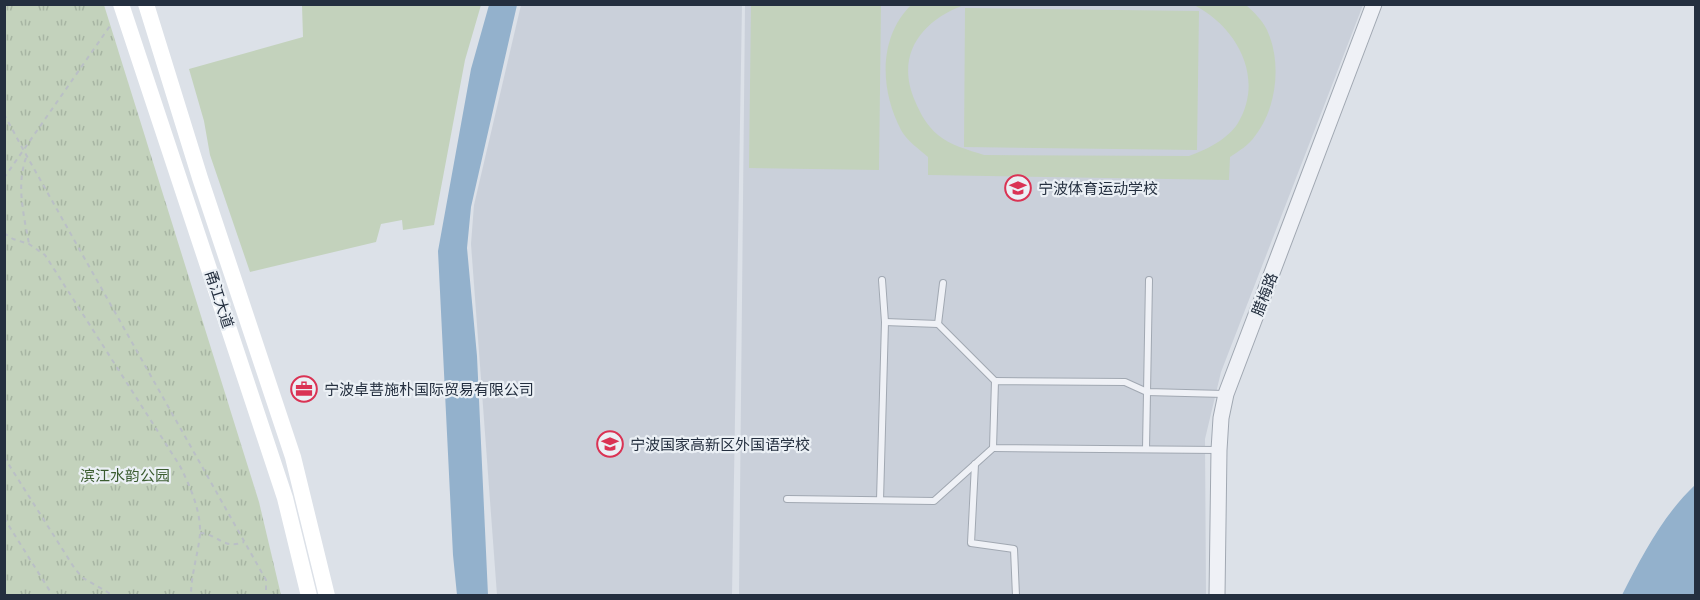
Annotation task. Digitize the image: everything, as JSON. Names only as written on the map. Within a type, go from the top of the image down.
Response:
[{"type":"main road","name":"甬江大道","points":[[146,4],[200,178],[293,457],[327,596]]},
{"type":"main road","name":"甬江大道","points":[[122,6],[285,498],[309,596]]},
{"type":"street","name":"腊梅路","points":[[1217,596],[1219,450],[1221,418],[1226,394],[1374,4]]},
{"type":"lane","points":[[880,500],[885,322],[882,280]]},
{"type":"lane","points":[[1146,449],[1149,280]]},
{"type":"lane","points":[[938,324],[943,283]]},
{"type":"lane","points":[[885,322],[938,324],[995,381],[1125,382],[1148,392],[1226,394]]},
{"type":"lane","points":[[993,448],[995,381]]},
{"type":"lane","points":[[787,499],[934,501],[993,448],[1219,450]]},
{"type":"lane","points":[[975,464],[971,543],[1014,549],[1016,596]]},
{"type":"path","points":[[4,178],[122,6]]},
{"type":"path","points":[[4,114],[266,580],[266,596]]},
{"type":"path","points":[[27,157],[21,171],[21,184],[29,244]]},
{"type":"path","points":[[4,233],[13,239],[29,244],[45,255],[180,466],[191,487],[200,533],[191,577],[191,596]]},
{"type":"path","points":[[4,457],[75,569],[83,578],[114,596]]},
{"type":"path","points":[[4,518],[53,596]]},
{"type":"path","points":[[200,533],[206,533],[226,544],[235,545],[244,542]]},
{"type":"path","points":[[4,591],[6,596]]},
{"type":"shaded area","name":"宁波国家高新区外国语学校","points":[[521,5],[742,5],[732,595],[497,595],[471,244],[474,205]]},
{"type":"shaded area","name":"宁波体育运动学校","points":[[745,5],[1363,5],[1221,372],[1205,439],[1206,595],[739,596]]},
{"type":"green space","name":"滨江水韵公园","points":[[4,5],[104,5],[259,502],[281,595],[5,595]]},
{"type":"green space","points":[[302,5],[481,5],[465,60],[434,225],[403,230],[402,220],[381,224],[376,242],[250,272],[210,155],[204,121],[189,69],[303,37]]},
{"type":"green space","points":[[751,5],[881,5],[879,170],[749,168]]},
{"type":"green space","points":[[911,5],[964,5],[935,20],[924,30],[910,55],[908,69],[910,84],[919,110],[934,131],[943,139],[984,155],[1189,156],[1223,139],[1234,129],[1246,106],[1249,89],[1247,72],[1242,55],[1223,26],[1194,5],[1246,5],[1258,16],[1267,30],[1275,56],[1276,70],[1272,99],[1255,136],[1230,157],[1229,180],[928,175],[928,157],[901,130],[889,98],[886,82],[888,49],[893,33],[900,18]]},
{"type":"green space","points":[[965,8],[1199,11],[1197,150],[964,147]]},
{"type":"water","points":[[489,5],[517,5],[471,207],[467,248],[477,356],[488,595],[457,595],[438,251],[471,69]]},
{"type":"water","points":[[1695,485],[1695,595],[1622,595],[1663,523]]},
{"type":"place","name":"宁波体育运动学校","points":[[1018,188]]},
{"type":"place","name":"宁波卓菩施朴国际贸易有限公司","points":[[304,389]]},
{"type":"place","name":"宁波国家高新区外国语学校","points":[[610,444]]}]
